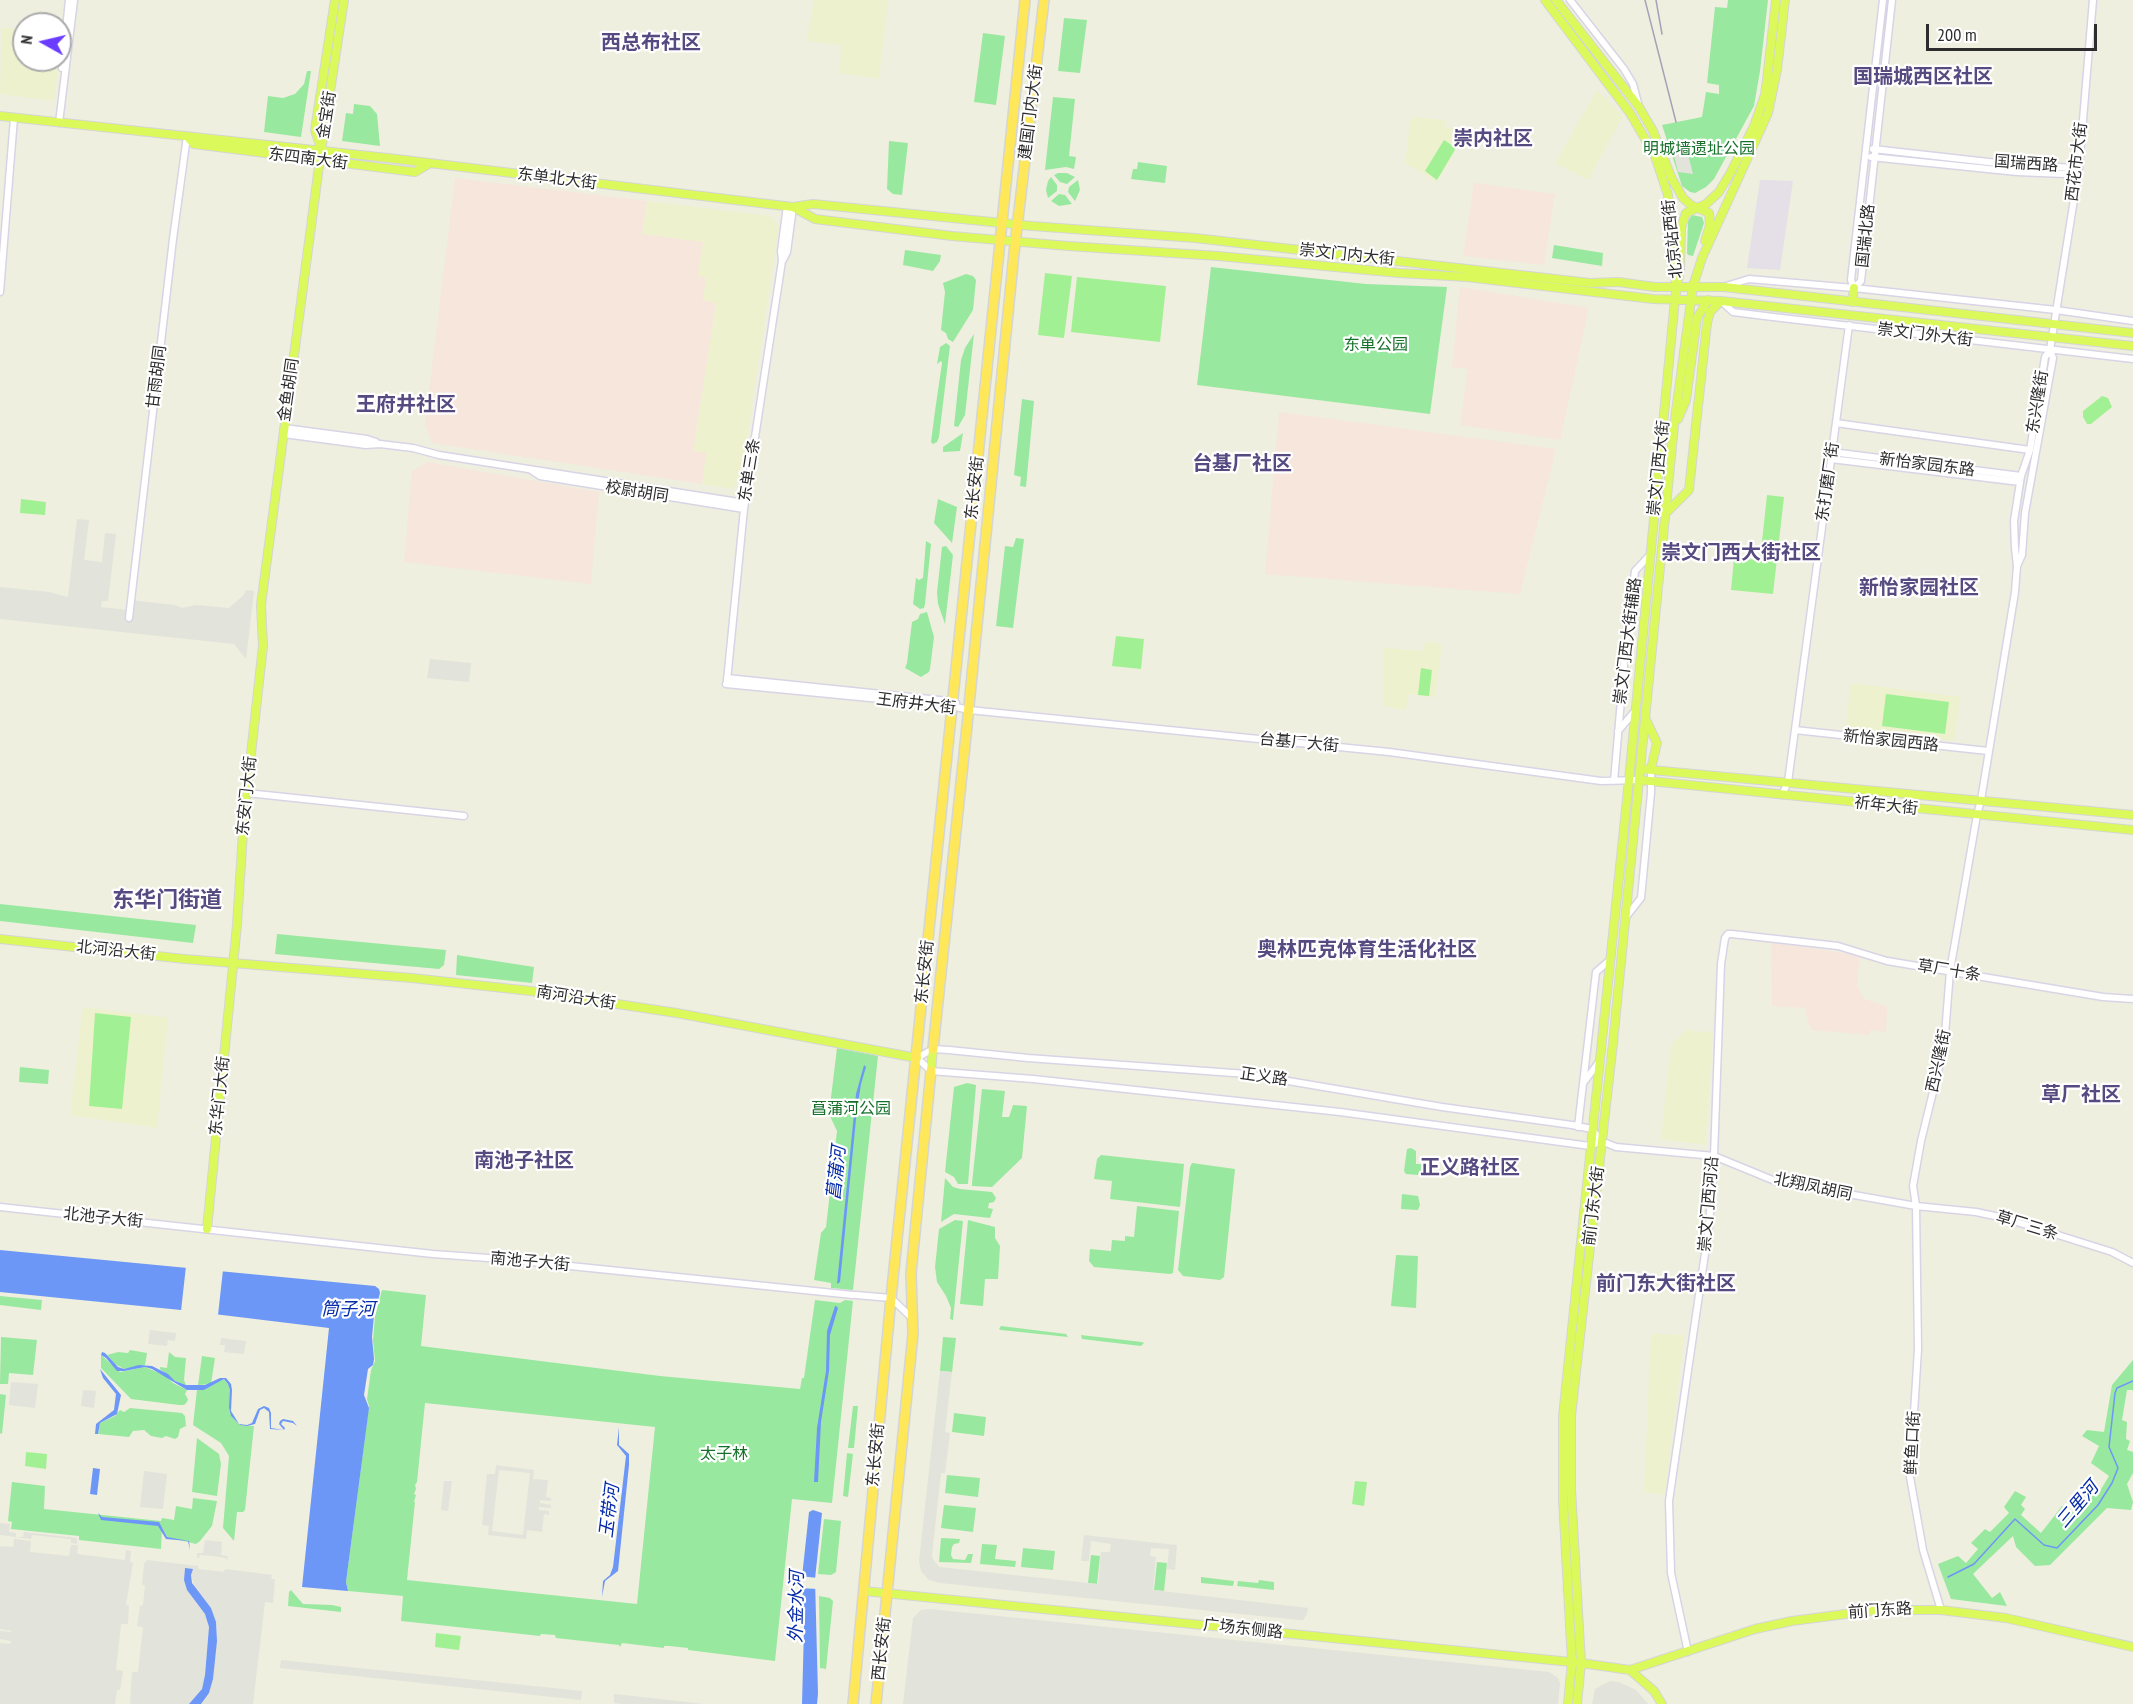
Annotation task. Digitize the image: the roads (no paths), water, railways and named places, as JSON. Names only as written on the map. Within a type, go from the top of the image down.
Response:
[{"type":"highway","name":"建国门内大街","points":[[999,240],[1025,0]]},
{"type":"highway","name":"建国门内大街","points":[[1015,242],[1044,0]]},
{"type":"highway","name":"东长安街","points":[[853,1704],[891,1298],[999,240]]},
{"type":"highway","name":"东长安街","points":[[933,1049],[1015,242]]},
{"type":"highway","name":"东长安街","points":[[887,1594],[913,1334],[911,1274],[931,1071]]},
{"type":"highway","name":"西长安街","points":[[876,1704],[887,1594]]},
{"type":"main road","name":"金宝街","points":[[321,150],[315,130],[334,0]]},
{"type":"main road","name":"金宝街","points":[[321,150],[344,0]]},
{"type":"main road","name":"北京站西街","points":[[1545,0],[1630,113],[1655,156],[1668,195],[1671,216],[1672,266],[1677,286]]},
{"type":"main road","name":"北京站西街","points":[[1556,0],[1639,107],[1653,131],[1672,179],[1683,198],[1691,205],[1698,207]]},
{"type":"main road","points":[[1698,207],[1712,199],[1725,183],[1757,117],[1767,80],[1776,0]]},
{"type":"main road","points":[[1702,258],[1737,177],[1763,126],[1771,102],[1785,0]]},
{"type":"main road","name":"东四南大街","points":[[0,116],[321,150]]},
{"type":"main road","name":"东四南大街","points":[[188,136],[194,144],[415,172],[430,163]]},
{"type":"main road","name":"金鱼胡同","points":[[262,630],[261,605],[321,150]]},
{"type":"main road","name":"东单北大街","points":[[321,150],[790,207],[813,204],[876,212],[1001,222]]},
{"type":"main road","name":"东单北大街","points":[[790,207],[815,219],[999,240]]},
{"type":"main road","name":"北京站西街","points":[[1677,286],[1681,265],[1682,222],[1686,213],[1698,207]]},
{"type":"main road","points":[[1698,207],[1709,213],[1710,218],[1702,258]]},
{"type":"main road","name":"崇文门内大街","points":[[1001,222],[1164,238],[1195,238],[1590,283],[1677,286]]},
{"type":"main road","name":"崇文门内大街","points":[[999,240],[1467,277],[1653,299],[1675,299]]},
{"type":"main road","name":"崇文门西大街","points":[[1640,780],[1674,426],[1690,299],[1702,258]]},
{"type":"main road","name":"崇文门外大街","points":[[1677,286],[1724,287],[2133,333]]},
{"type":"main road","name":"崇文门西大街","points":[[1629,780],[1677,286]]},
{"type":"main road","points":[[1852,302],[1854,288]]},
{"type":"main road","name":"崇文门外大街","points":[[1675,299],[1721,301],[2133,346]]},
{"type":"main road","points":[[1674,426],[1686,400],[1697,318],[1708,300]]},
{"type":"main road","points":[[1666,513],[1689,490],[1707,323],[1710,312],[1721,301]]},
{"type":"main road","points":[[1849,325],[1851,315]]},
{"type":"main road","name":"东安门大街","points":[[232,963],[263,646],[262,630]]},
{"type":"main road","points":[[1646,719],[1657,743],[1651,769]]},
{"type":"main road","name":"祈年大街","points":[[1641,769],[2133,815]]},
{"type":"main road","name":"前门东大街","points":[[1568,1704],[1572,1662],[1562,1438],[1629,780]]},
{"type":"main road","name":"前门东大街","points":[[1577,1704],[1581,1663],[1571,1489],[1571,1416],[1640,780]]},
{"type":"main road","name":"祈年大街","points":[[1640,780],[2133,830]]},
{"type":"main road","name":"北河沿大街","points":[[0,939],[232,963]]},
{"type":"main road","name":"南河沿大街","points":[[232,963],[412,978],[531,991],[676,1013],[917,1058]]},
{"type":"main road","name":"东华门大街","points":[[207,1229],[232,963]]},
{"type":"main road","name":"东长安街","points":[[931,1071],[933,1049]]},
{"type":"main road","name":"广场东侧路","points":[[864,1591],[1572,1662],[1630,1670]]},
{"type":"main road","name":"前门东路","points":[[1630,1670],[1755,1629],[1792,1621],[1876,1610],[1941,1610],[2006,1618],[2133,1647]]},
{"type":"main road","points":[[1630,1670],[1645,1682],[1662,1704]]},
{"type":"street","points":[[58,122],[69,0]]},
{"type":"street","points":[[58,122],[74,0]]},
{"type":"street","points":[[1570,0],[1624,69],[1633,84],[1639,107]]},
{"type":"street","name":"国瑞北路","points":[[1883,0],[1851,280],[1854,288],[1861,281],[1892,0]]},
{"type":"street","name":"西花市大街","points":[[2050,350],[2079,168],[2093,0]]},
{"type":"street","points":[[0,292],[14,118]]},
{"type":"street","name":"甘雨胡同","points":[[129,618],[173,239],[188,136]]},
{"type":"street","name":"国瑞西路","points":[[1866,149],[2015,165],[2079,168]]},
{"type":"street","name":"国瑞西路","points":[[1865,156],[2017,172],[2065,174],[2079,168]]},
{"type":"street","name":"东单三条","points":[[727,681],[745,506],[782,261],[787,252],[790,207]]},
{"type":"street","name":"崇文门外大街","points":[[1724,287],[1749,279],[2056,310],[2133,321]]},
{"type":"street","name":"崇文门外大街","points":[[1721,301],[1733,312],[2133,358]]},
{"type":"street","name":"东打磨厂街","points":[[1782,795],[1788,782],[1849,325]]},
{"type":"street","name":"东兴隆街","points":[[1977,815],[2015,592],[2017,567],[2014,521],[2020,479],[2030,450],[2045,357],[2050,350]]},
{"type":"street","name":"东兴隆街","points":[[2017,567],[2022,555],[2025,513],[2053,358],[2050,350]]},
{"type":"street","points":[[1836,423],[2030,450]]},
{"type":"street","name":"校尉胡同","points":[[284,431],[367,439],[380,444],[531,470],[540,476],[745,506]]},
{"type":"street","name":"新怡家园东路","points":[[1832,455],[2020,479]]},
{"type":"street","name":"崇文门西大街辅路","points":[[1614,781],[1635,571],[1650,555]]},
{"type":"street","name":"王府井大街","points":[[727,681],[952,704],[969,710]]},
{"type":"street","name":"台基厂大街","points":[[969,710],[1389,752],[1600,781],[1640,780]]},
{"type":"street","points":[[1618,732],[1635,711]]},
{"type":"street","name":"新怡家园西路","points":[[1795,730],[1988,752]]},
{"type":"street","points":[[1629,780],[1641,769]]},
{"type":"street","points":[[1624,920],[1641,898],[1651,769]]},
{"type":"street","points":[[247,793],[464,816]]},
{"type":"street","name":"西兴隆街","points":[[1918,1308],[1914,1186],[1921,1141],[1944,1047],[1950,971],[1977,815]]},
{"type":"street","name":"崇文门西河沿","points":[[1688,1652],[1671,1572],[1669,1501],[1709,1226],[1721,975],[1725,938],[1728,934],[1732,934],[1766,938]]},
{"type":"street","name":"草厂十条","points":[[1766,938],[1838,946],[1887,961],[2103,998],[2133,999]]},
{"type":"street","points":[[1578,1126],[1596,972],[1610,960]]},
{"type":"street","points":[[931,1071],[917,1058],[933,1049]]},
{"type":"street","name":"正义路","points":[[933,1049],[1247,1074],[1442,1107],[1592,1129]]},
{"type":"street","points":[[1584,1082],[1600,1061]]},
{"type":"street","name":"正义路","points":[[931,1071],[1033,1079],[1328,1110],[1590,1146]]},
{"type":"street","points":[[1590,1146],[1601,1141],[1592,1129]]},
{"type":"street","name":"北翔凤胡同","points":[[1601,1141],[1616,1147],[1714,1156],[1775,1181],[1916,1206]]},
{"type":"street","name":"草厂三条","points":[[1916,1206],[1976,1212],[2004,1218],[2112,1252],[2133,1263]]},
{"type":"street","name":"北池子大街","points":[[0,1207],[207,1229]]},
{"type":"street","name":"南池子大街","points":[[207,1229],[433,1254],[891,1298]]},
{"type":"street","points":[[891,1298],[912,1318]]},
{"type":"street","name":"鲜鱼口街","points":[[1918,1308],[1918,1369],[1910,1477],[1923,1550],[1941,1610]]},
{"type":"water","points":[[864,1065],[866,1067],[857,1109],[840,1282],[837,1284],[856,1094]]},
{"type":"water","name":"筒子河","points":[[0,1250],[375,1286],[379,1289],[372,1337],[374,1359],[373,1365],[368,1369],[364,1395],[369,1408],[346,1582],[348,1591],[302,1587],[329,1328],[0,1292]]},
{"type":"water","points":[[835,1306],[838,1308],[830,1335],[829,1371],[821,1422],[818,1482],[814,1482],[817,1428],[826,1371],[827,1331]]},
{"type":"water","points":[[102,1352],[118,1367],[124,1369],[139,1365],[152,1366],[168,1374],[175,1381],[186,1385],[205,1385],[220,1378],[226,1378],[232,1390],[231,1411],[239,1424],[231,1416],[230,1390],[224,1379],[204,1390],[187,1390],[145,1367],[117,1371],[101,1355]]},
{"type":"water","points":[[100,1369],[121,1395],[117,1414],[100,1423],[98,1434],[95,1434],[96,1424],[114,1410],[116,1394],[103,1378]]},
{"type":"water","points":[[264,1406],[269,1408],[271,1413],[271,1428],[284,1430],[270,1429],[269,1412],[264,1408],[260,1410],[255,1424],[247,1426],[239,1424],[252,1423],[258,1409]]},
{"type":"water","points":[[283,1419],[293,1421],[297,1426],[283,1421],[281,1424],[284,1430],[279,1424]]},
{"type":"water","points":[[619,1427],[619,1445],[629,1454],[629,1465],[618,1571],[605,1581],[602,1597],[603,1581],[610,1575],[613,1567],[626,1456],[617,1445]]},
{"type":"water","points":[[93,1468],[100,1469],[97,1495],[90,1494]]},
{"type":"water","points":[[813,1510],[822,1513],[815,1579],[818,1694],[817,1704],[802,1704],[804,1628],[802,1577],[809,1512]]},
{"type":"water","points":[[98,1513],[102,1517],[159,1522],[167,1537],[189,1541],[190,1550],[188,1541],[166,1539],[158,1526],[101,1520]]},
{"type":"water","points":[[185,1568],[193,1569],[192,1583],[211,1608],[216,1622],[217,1641],[213,1679],[209,1693],[201,1704],[189,1704],[202,1689],[209,1627],[205,1614],[187,1590],[184,1580]]},
{"type":"waterway","name":"三里河","points":[[1948,1577],[1974,1564],[2015,1519],[2044,1545],[2057,1548],[2098,1505],[2112,1483],[2118,1468],[2109,1447],[2115,1393],[2117,1388],[2133,1381]]},
{"type":"railway","points":[[1645,0],[1676,122]]},
{"type":"railway","points":[[1656,0],[1662,34]]},
{"type":"district","name":"西总布社区","points":[[651,43]]},
{"type":"district","name":"国瑞城西区社区","points":[[1923,77]]},
{"type":"district","name":"崇内社区","points":[[1493,139]]},
{"type":"district","name":"王府井社区","points":[[406,405]]},
{"type":"district","name":"台基厂社区","points":[[1242,464]]},
{"type":"district","name":"崇文门西大街社区","points":[[1741,553]]},
{"type":"district","name":"新怡家园社区","points":[[1919,588]]},
{"type":"district","name":"东华门街道","points":[[167,901]]},
{"type":"district","name":"奥林匹克体育生活化社区","points":[[1367,950]]},
{"type":"district","name":"草厂社区","points":[[2081,1095]]},
{"type":"district","name":"南池子社区","points":[[524,1161]]},
{"type":"district","name":"正义路社区","points":[[1470,1168]]},
{"type":"district","name":"前门东大街社区","points":[[1666,1284]]},
{"type":"park label","name":"明城墙遗址公园","points":[[1699,149]]},
{"type":"park label","name":"东单公园","points":[[1376,345]]},
{"type":"park label","name":"菖蒲河公园","points":[[851,1109]]},
{"type":"park label","name":"太子林","points":[[724,1454]]},
{"type":"water label","name":"菖蒲河","points":[[837,1173]]},
{"type":"water label","name":"玉带河","points":[[610,1511]]},
{"type":"water label","name":"外金水河","points":[[797,1607]]}]
